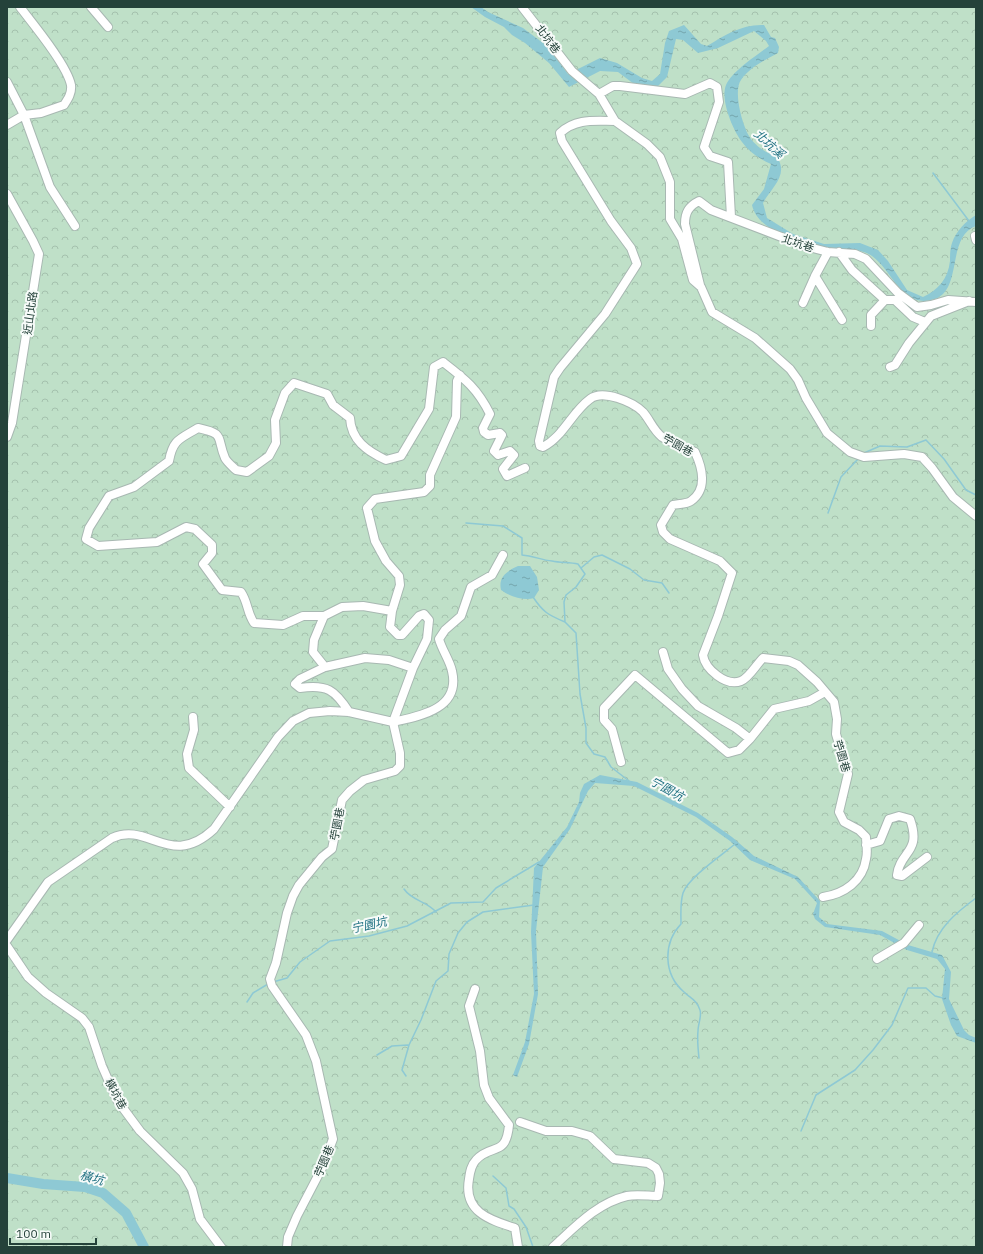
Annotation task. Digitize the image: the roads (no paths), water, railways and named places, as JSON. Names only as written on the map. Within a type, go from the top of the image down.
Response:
[{"type":"street","points":[[7,125],[24,115],[41,113],[64,105],[71,92],[71,84],[57,58],[20,7]]},
{"type":"street","points":[[91,7],[108,26]]},
{"type":"street","name":"北坑巷","points":[[522,7],[572,71],[599,94],[615,121],[647,144],[660,157],[666,168],[670,182],[670,218],[682,239],[693,280],[700,287]]},
{"type":"street","points":[[7,82],[24,115],[37,156],[50,187],[74,226]]},
{"type":"street","points":[[599,94],[612,86],[685,94],[710,83],[717,87],[719,102],[704,147],[710,156],[728,162],[730,217]]},
{"type":"street","name":"苧園巷","points":[[615,121],[578,121],[567,126],[560,133],[569,155],[611,221],[631,248],[637,264],[605,314],[554,377],[539,441],[540,446],[543,447],[554,441],[581,406],[592,397],[606,396],[635,405],[644,413],[653,429],[662,437],[695,452],[699,461],[702,479],[701,488],[691,501],[673,505],[661,525],[663,532],[670,539],[690,546],[706,556],[720,561],[732,573],[703,655],[704,660],[715,674],[723,679],[739,682],[746,678],[762,658],[789,661],[807,673],[834,702],[837,712],[836,734],[848,774],[839,812],[844,822],[859,830],[866,837],[866,845]]},
{"type":"street","name":"近山北路","points":[[7,194],[39,254],[12,423],[7,437]]},
{"type":"street","name":"北坑巷","points":[[972,302],[948,300],[931,305],[916,307],[898,293],[866,259],[856,254],[828,252],[805,246],[711,210],[700,201],[692,205],[685,215],[685,224],[700,287],[712,312],[755,338],[790,369],[798,380],[806,398],[827,433],[850,452],[864,457],[904,454],[922,457],[953,496],[976,516]]},
{"type":"street","points":[[803,304],[815,276],[828,252]]},
{"type":"street","points":[[839,252],[852,270],[885,300],[895,300],[913,317],[925,322]]},
{"type":"street","points":[[815,276],[842,320]]},
{"type":"street","points":[[871,326],[871,315],[885,300]]},
{"type":"street","points":[[890,367],[895,365],[930,316],[972,302]]},
{"type":"street","points":[[392,611],[363,606],[342,607],[324,616],[303,616],[282,625],[254,623],[246,598],[241,592],[222,590],[203,564],[212,553],[212,545],[195,529],[186,527],[157,542],[98,546],[86,539],[89,528],[109,496],[134,487],[169,461],[171,447],[182,437],[198,428],[213,431],[222,441],[225,458],[236,470],[247,472],[269,456],[276,443],[275,420],[285,393],[294,383],[328,394],[333,404],[350,418],[350,427],[357,440],[370,453],[386,460],[401,456],[429,409],[434,367],[443,362],[460,376],[464,377],[473,387],[490,414],[483,428],[484,432],[488,435],[500,433],[502,435],[495,452],[498,456],[510,451],[514,455],[503,469],[504,473],[507,476],[524,468]]},
{"type":"street","points":[[393,722],[413,668],[427,639],[429,620],[424,614],[419,616],[402,635],[398,635],[390,627],[392,611],[400,585],[399,576],[386,561],[375,541],[367,508],[376,499],[424,492],[430,486],[430,475],[456,417],[456,381],[460,376]]},
{"type":"street","points":[[7,940],[48,882],[112,838],[120,834],[136,836],[176,847],[195,844],[214,828],[278,737],[293,721],[318,711],[348,712],[393,722],[430,713],[451,695],[453,685],[452,670],[443,653],[439,640],[445,630],[461,616],[466,597],[471,588],[492,575],[503,555]]},
{"type":"street","points":[[324,616],[314,640],[313,652],[325,667]]},
{"type":"street","points":[[663,652],[668,669],[682,689],[698,706],[736,728],[750,739]]},
{"type":"street","points":[[348,712],[337,696],[328,688],[320,686],[300,688],[295,684],[300,679],[325,667],[365,658],[389,660],[413,668]]},
{"type":"street","points":[[620,762],[612,729],[604,720],[604,708],[635,675],[728,753],[739,750],[750,739],[774,709],[809,701],[825,692]]},
{"type":"street","points":[[193,717],[194,730],[187,754],[189,768],[230,807]]},
{"type":"street","name":"苧園巷","points":[[287,1247],[288,1237],[297,1216],[322,1168],[333,1139],[316,1061],[306,1035],[271,983],[287,913],[293,896],[298,885],[332,849],[342,800],[350,791],[364,780],[395,771],[400,766],[400,753],[393,722]]},
{"type":"street","points":[[823,897],[837,895],[849,888],[862,871],[866,860],[866,845],[880,841],[889,820],[899,816],[910,819],[914,830],[913,845],[898,867],[897,875],[902,876],[927,857]]},
{"type":"street","points":[[877,959],[904,943],[920,925]]},
{"type":"street","name":"橫坑巷","points":[[7,946],[28,977],[46,993],[82,1018],[89,1027],[102,1066],[117,1100],[140,1131],[183,1173],[192,1189],[200,1219],[221,1247]]},
{"type":"street","points":[[475,989],[469,1006],[480,1051],[484,1085],[489,1098],[509,1125],[508,1136],[501,1148],[477,1159],[471,1169],[467,1189],[472,1203],[480,1214],[491,1220],[515,1228],[518,1247]]},
{"type":"street","points":[[520,1122],[546,1131],[572,1131],[590,1136],[614,1159],[648,1163],[656,1168],[659,1174],[660,1183],[658,1196],[628,1196],[602,1206],[553,1247]]},
{"type":"water","points":[[471,7],[481,7],[488,12],[523,28],[547,46],[568,74],[600,58],[617,63],[642,78],[652,81],[660,74],[665,43],[669,31],[684,25],[701,44],[707,46],[727,34],[741,28],[764,25],[771,37],[775,38],[779,47],[778,53],[758,64],[745,75],[739,85],[738,99],[741,116],[749,136],[761,148],[776,156],[780,163],[781,169],[778,180],[763,203],[767,218],[793,234],[824,244],[860,243],[878,250],[888,261],[907,290],[923,297],[938,287],[945,278],[949,267],[951,247],[956,234],[976,215],[976,226],[967,232],[957,251],[949,285],[944,293],[935,299],[924,301],[914,299],[906,294],[879,263],[867,253],[856,250],[827,249],[794,240],[772,229],[756,214],[752,205],[764,189],[771,164],[751,152],[738,137],[728,115],[725,99],[726,85],[729,80],[745,64],[769,46],[766,41],[754,31],[718,48],[698,53],[683,40],[676,39],[667,77],[658,86],[648,87],[634,84],[618,72],[600,71],[569,87],[549,63],[525,43],[512,35],[504,27],[485,17]]},
{"type":"water","points":[[518,566],[530,566],[537,577],[539,590],[534,598],[526,599],[517,597],[501,590],[500,585],[504,575]]},
{"type":"water","points":[[600,775],[637,782],[698,813],[732,837],[754,856],[798,877],[820,901],[819,917],[827,924],[882,931],[908,945],[942,955],[951,972],[949,999],[964,1030],[969,1035],[976,1038],[976,1043],[957,1036],[951,1025],[942,999],[945,969],[937,959],[907,950],[880,935],[825,927],[815,919],[813,914],[817,903],[795,879],[750,860],[730,841],[696,817],[634,786],[595,783],[588,791],[570,829],[543,867],[536,931],[538,994],[529,1044],[517,1077],[513,1075],[525,1042],[534,994],[531,932],[534,868],[567,827],[579,802],[580,793],[584,784]]},
{"type":"waterway","points":[[933,173],[969,221]]},
{"type":"waterway","points":[[864,453],[880,446],[907,447],[926,440],[944,459],[966,490],[976,495]]},
{"type":"waterway","points":[[828,513],[841,477],[858,459]]},
{"type":"waterway","points":[[466,523],[503,526],[522,538],[522,555],[578,564],[585,574],[576,587],[566,595],[564,602],[565,622],[576,633],[580,694],[586,728],[586,743],[594,754],[605,757],[611,767],[629,781]]},
{"type":"waterway","points":[[581,568],[594,557],[602,555],[630,569],[644,580],[662,583],[669,593]]},
{"type":"waterway","points":[[533,597],[546,612],[565,622]]},
{"type":"waterway","points":[[699,1058],[698,1028],[701,1015],[700,1010],[695,1001],[677,985],[672,976],[669,968],[669,949],[671,940],[681,924],[681,901],[686,887],[698,874],[735,844]]},
{"type":"waterway","name":"宁園坑","points":[[273,982],[287,978],[300,962],[330,941],[369,936],[407,926],[451,903],[483,902],[496,888],[539,862]]},
{"type":"waterway","points":[[404,889],[411,896],[428,905],[436,912]]},
{"type":"waterway","points":[[932,952],[938,935],[943,928],[955,915],[976,898]]},
{"type":"waterway","points":[[406,1076],[402,1070],[409,1045],[421,1020],[436,981],[448,971],[449,954],[458,933],[467,922],[483,912],[534,905]]},
{"type":"waterway","name":"宁園坑","points":[[247,1002],[253,993],[268,984]]},
{"type":"waterway","points":[[801,1131],[816,1095],[855,1070],[873,1050],[892,1025],[908,988],[926,988],[935,996],[943,998]]},
{"type":"waterway","points":[[377,1055],[392,1046],[408,1045]]},
{"type":"waterway","points":[[493,1176],[506,1188],[509,1206],[514,1209],[526,1227],[533,1247]]},
{"type":"waterway","name":"橫坑","points":[[7,1178],[43,1184],[85,1187],[103,1193],[126,1213],[144,1247]]},
{"type":"water label","name":"北坑溪","points":[[769,144]]}]
